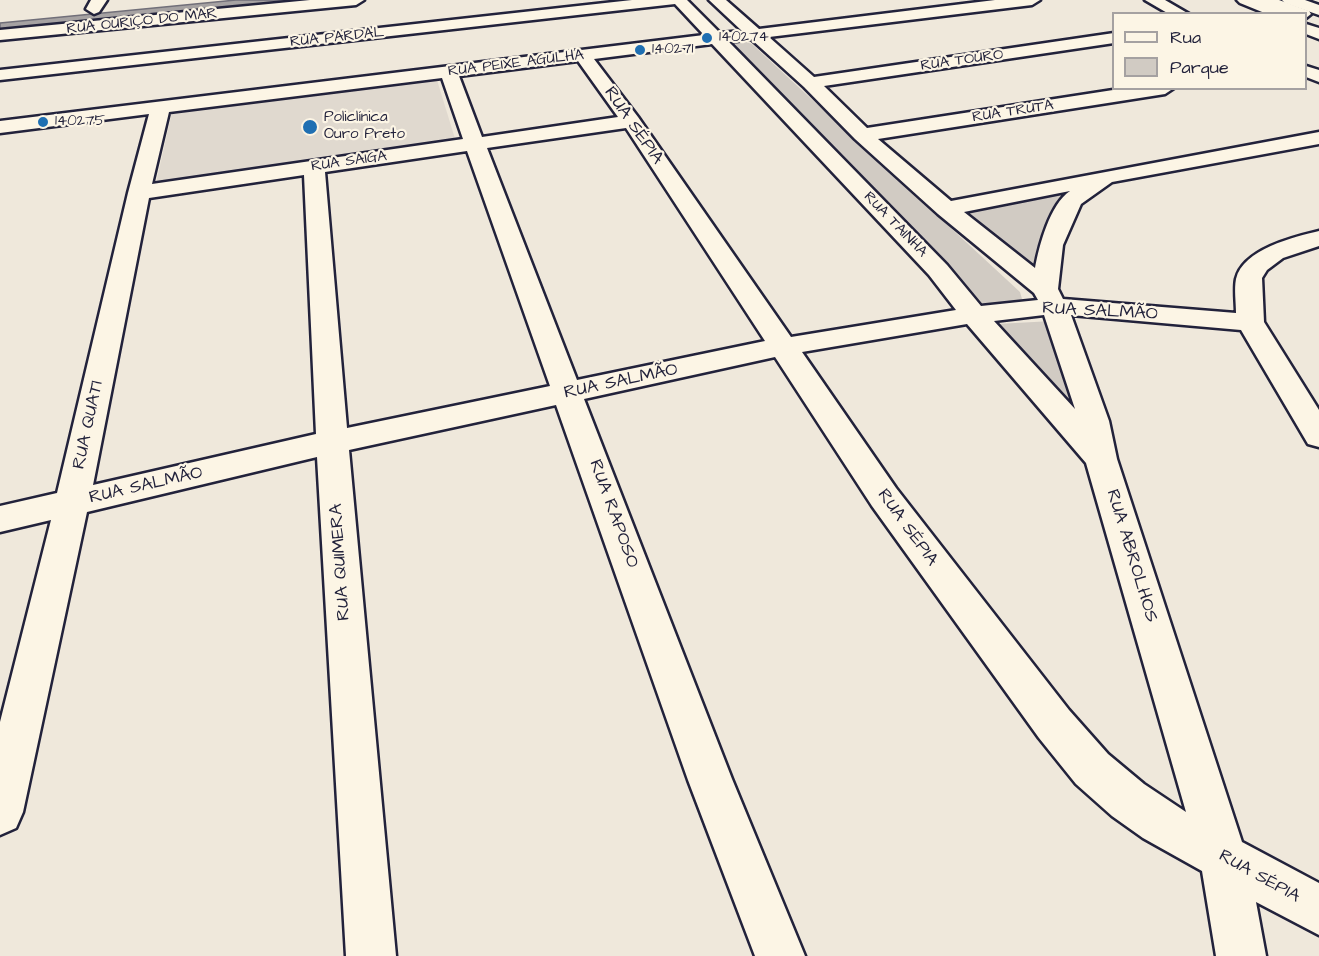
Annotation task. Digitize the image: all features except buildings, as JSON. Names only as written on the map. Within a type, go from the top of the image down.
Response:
[{"type":"main road","name":"RUA OURIÇO DO MAR","points":[[0,35],[356,0]]},
{"type":"main road","name":"RUA PARDAL","points":[[0,75],[673,0]]},
{"type":"main road","name":"RUA TAINHA","points":[[679,0],[938,270],[974,315],[1101,459]]},
{"type":"main road","points":[[717,0],[810,83],[862,135],[1050,298]]},
{"type":"main road","name":"RUA PEIXE AGULHA","points":[[0,127],[1032,0]]},
{"type":"main road","points":[[1153,0],[1178,12]]},
{"type":"main road","points":[[1227,0],[1259,12]]},
{"type":"main road","points":[[1245,0],[1278,12]]},
{"type":"main road","points":[[1265,0],[1298,12]]},
{"type":"main road","points":[[1291,0],[1319,10]]},
{"type":"main road","points":[[1307,0],[1319,4]]},
{"type":"main road","points":[[110,113],[143,21],[153,5]]},
{"type":"main road","name":"RUA TOURO","points":[[810,83],[1112,38]]},
{"type":"main road","name":"RUA SÉPIA","points":[[584,56],[631,121],[884,497],[1054,724],[1092,769],[1128,800],[1159,822],[1319,910]]},
{"type":"main road","name":"RUA RAPOSO","points":[[448,71],[710,780],[780,956]]},
{"type":"main road","name":"RUA TRUTA","points":[[862,135],[1152,90]]},
{"type":"main road","name":"RUA QUATI","points":[[0,812],[72,503],[139,193],[161,107]]},
{"type":"main road","name":"RUA SAIGA","points":[[139,193],[631,121]]},
{"type":"main road","name":"RUA ABROLHOS","points":[[946,209],[1319,138]]},
{"type":"main road","name":"RUA QUIMERA","points":[[314,167],[332,442],[371,956]]},
{"type":"main road","name":"RUA ABROLHOS","points":[[1105,177],[1071,200],[1064,214],[1051,245],[1050,298],[1094,421],[1101,459],[1223,856],[1241,956]]},
{"type":"main road","points":[[1319,238],[1274,253],[1257,265],[1249,278],[1250,322],[1319,436]]},
{"type":"main road","name":"RUA SALMÃO","points":[[0,519],[332,442],[569,394],[781,347],[974,315],[1050,298],[1250,322]]},
{"type":"shaded area","points":[[236,0],[325,0],[0,30],[0,23]]},
{"type":"shaded area","name":"Policlínica Ouro Preto","points":[[437,80],[456,142],[156,183],[172,112]]},
{"type":"green space","points":[[746,42],[752,44],[1020,292],[1022,299],[1017,305],[981,308],[732,47],[732,44]]},
{"type":"green space","points":[[1071,192],[1038,278],[957,213]]},
{"type":"green space","points":[[1053,321],[1092,440],[996,324]]},
{"type":"place","name":"140274","points":[[707,38]]},
{"type":"place","name":"140271","points":[[640,50]]},
{"type":"place","name":"140275","points":[[43,122]]},
{"type":"place","name":"Policlínica Ouro Preto","points":[[310,127]]}]
